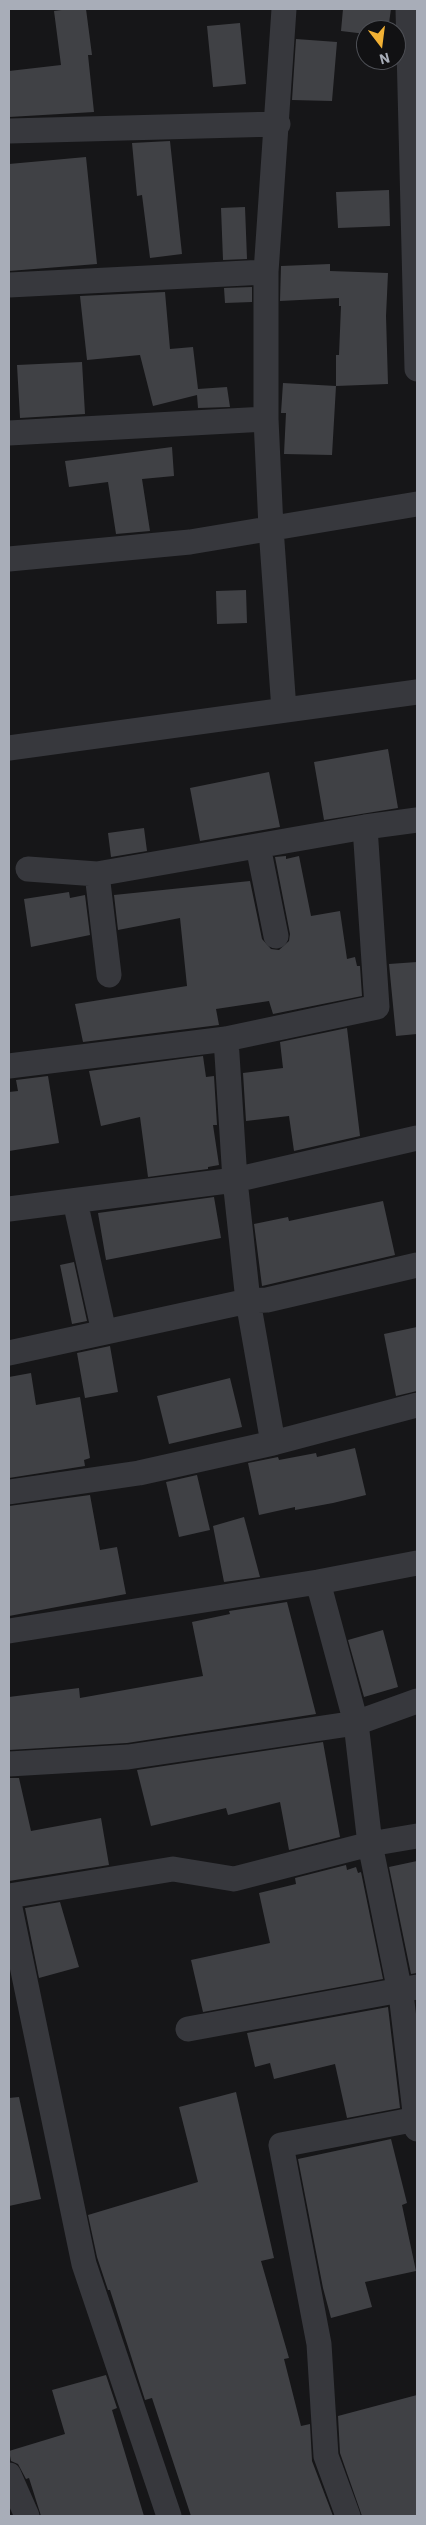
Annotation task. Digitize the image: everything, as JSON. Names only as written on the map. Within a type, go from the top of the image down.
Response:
[{"type":"street","points":[[284,9],[278,124],[266,272],[266,419],[271,528],[284,710]]},
{"type":"street","points":[[408,9],[417,369]]},
{"type":"street","points":[[9,131],[278,124]]},
{"type":"street","points":[[9,285],[266,272]]},
{"type":"street","points":[[9,433],[266,419]]},
{"type":"street","points":[[9,559],[190,542],[417,504]]},
{"type":"street","points":[[9,748],[417,692]]},
{"type":"street","points":[[28,869],[97,874],[365,827],[417,820]]},
{"type":"street","points":[[9,1066],[226,1039],[377,1007],[365,827]]},
{"type":"street","points":[[258,846],[276,936]]},
{"type":"street","points":[[97,874],[110,975]]},
{"type":"street","points":[[226,1039],[236,1180],[248,1301],[273,1443]]},
{"type":"street","points":[[9,1208],[236,1180],[417,1138]]},
{"type":"street","points":[[76,1201],[104,1332]]},
{"type":"street","points":[[9,1353],[248,1301],[267,1300],[417,1264]]},
{"type":"street","points":[[9,1492],[139,1473],[273,1443],[417,1405]]},
{"type":"street","points":[[9,1631],[318,1582],[417,1563]]},
{"type":"street","points":[[318,1582],[356,1723],[370,1844],[408,1989],[402,2002],[417,2122],[281,2145],[319,2344],[326,2456],[348,2516]]},
{"type":"street","points":[[9,1764],[64,1759],[128,1757],[356,1723],[417,1701]]},
{"type":"street","points":[[9,1896],[174,1869],[234,1879],[370,1844],[417,1836]]},
{"type":"street","points":[[9,1903],[84,2264],[169,2516]]},
{"type":"street","points":[[188,2029],[408,1989]]},
{"type":"street","points":[[9,2475],[27,2516]]},
{"type":"building","points":[[86,9],[92,55],[88,55],[94,112],[9,117],[9,71],[61,65],[54,11]]},
{"type":"building","points":[[343,9],[391,9],[389,20],[356,20],[356,33],[341,31]]},
{"type":"building","points":[[240,23],[246,84],[213,87],[207,26]]},
{"type":"building","points":[[296,39],[337,42],[332,101],[292,100]]},
{"type":"building","points":[[170,141],[182,254],[150,258],[142,195],[137,196],[132,143]]},
{"type":"building","points":[[86,157],[97,264],[9,271],[9,164]]},
{"type":"building","points":[[389,190],[390,226],[338,228],[336,192]]},
{"type":"building","points":[[245,207],[247,259],[223,260],[221,208]]},
{"type":"building","points":[[330,264],[330,271],[388,273],[386,316],[388,384],[336,386],[336,355],[339,355],[341,306],[339,306],[339,298],[280,301],[281,266]]},
{"type":"building","points":[[252,287],[252,302],[225,303],[224,288]]},
{"type":"building","points":[[165,292],[170,349],[193,347],[198,389],[227,387],[230,407],[198,408],[197,395],[153,406],[140,355],[87,360],[80,296]]},
{"type":"building","points":[[82,362],[85,414],[20,418],[17,365]]},
{"type":"building","points":[[283,383],[336,386],[332,455],[284,454],[286,413],[281,413]]},
{"type":"building","points":[[172,447],[174,476],[142,479],[150,531],[116,534],[108,482],[69,487],[65,461]]},
{"type":"building","points":[[246,590],[247,623],[217,624],[216,591]]},
{"type":"building","points":[[388,749],[398,808],[324,820],[314,762]]},
{"type":"building","points":[[269,772],[280,827],[200,841],[190,788]]},
{"type":"building","points":[[144,828],[147,851],[111,857],[108,833]]},
{"type":"building","points":[[286,856],[286,859],[299,856],[311,916],[340,911],[347,959],[355,957],[357,966],[360,966],[362,996],[273,1014],[269,1001],[216,1009],[219,1025],[83,1042],[75,1004],[187,986],[180,918],[118,930],[114,895],[250,881],[262,939],[271,949],[279,950],[289,941],[290,934],[275,857]]},
{"type":"building","points":[[69,892],[70,898],[85,895],[90,935],[31,947],[24,899]]},
{"type":"building","points":[[417,962],[417,1034],[396,1036],[389,964]]},
{"type":"building","points":[[347,1028],[360,1136],[294,1151],[289,1116],[246,1121],[243,1073],[283,1068],[280,1042]]},
{"type":"building","points":[[203,1056],[206,1077],[214,1076],[217,1125],[213,1125],[219,1165],[208,1167],[208,1169],[148,1177],[140,1117],[101,1126],[89,1071]]},
{"type":"building","points":[[48,1076],[59,1143],[9,1151],[9,1092],[18,1091],[16,1080]]},
{"type":"building","points":[[214,1197],[221,1238],[106,1260],[98,1213]]},
{"type":"building","points":[[383,1201],[395,1255],[262,1286],[254,1224],[288,1217],[289,1221]]},
{"type":"building","points":[[74,1262],[87,1321],[72,1324],[60,1265]]},
{"type":"building","points":[[417,1327],[417,1391],[396,1396],[384,1334]]},
{"type":"building","points":[[110,1346],[118,1392],[85,1398],[77,1353]]},
{"type":"building","points":[[31,1373],[36,1405],[80,1397],[90,1458],[84,1460],[85,1466],[9,1478],[9,1377]]},
{"type":"building","points":[[230,1378],[242,1427],[169,1444],[157,1396]]},
{"type":"building","points":[[355,1448],[366,1495],[333,1503],[295,1510],[295,1507],[259,1515],[248,1463],[278,1457],[279,1460],[316,1453],[317,1457]]},
{"type":"building","points":[[197,1475],[210,1530],[179,1537],[166,1482]]},
{"type":"building","points":[[90,1495],[100,1550],[117,1547],[126,1594],[9,1616],[9,1506]]},
{"type":"building","points":[[244,1517],[260,1577],[224,1582],[213,1526]]},
{"type":"building","points":[[287,1602],[316,1714],[127,1743],[9,1750],[9,1697],[79,1688],[80,1698],[203,1676],[192,1622],[230,1614],[229,1611]]},
{"type":"building","points":[[383,1630],[398,1687],[364,1697],[348,1640]]},
{"type":"building","points":[[323,1742],[340,1837],[289,1850],[280,1802],[228,1815],[226,1808],[151,1826],[137,1770]]},
{"type":"building","points":[[9,1778],[19,1778],[31,1831],[101,1818],[109,1865],[9,1881]]},
{"type":"building","points":[[417,1861],[417,1973],[411,1974],[389,1867]]},
{"type":"building","points":[[346,1865],[347,1870],[356,1867],[358,1873],[361,1872],[383,1979],[203,2012],[191,1960],[270,1943],[259,1893],[296,1884],[295,1878]]},
{"type":"building","points":[[60,1902],[79,1967],[39,1978],[25,1908]]},
{"type":"building","points":[[388,2007],[400,2108],[347,2118],[335,2064],[274,2079],[270,2063],[255,2067],[247,2033]]},
{"type":"building","points":[[236,2092],[274,2258],[261,2261],[289,2358],[284,2359],[301,2426],[310,2424],[312,2461],[333,2516],[191,2516],[152,2398],[145,2400],[110,2290],[108,2290],[97,2257],[88,2215],[198,2182],[179,2107]]},
{"type":"building","points":[[19,2097],[41,2199],[9,2206],[9,2098]]},
{"type":"building","points":[[391,2139],[407,2203],[402,2205],[416,2271],[365,2282],[372,2307],[331,2318],[323,2288],[298,2159]]},
{"type":"building","points":[[106,2375],[117,2408],[112,2410],[144,2516],[41,2516],[29,2478],[26,2479],[18,2464],[11,2461],[9,2451],[65,2434],[52,2390]]},
{"type":"building","points":[[417,2395],[417,2516],[362,2516],[340,2453],[338,2416]]}]
